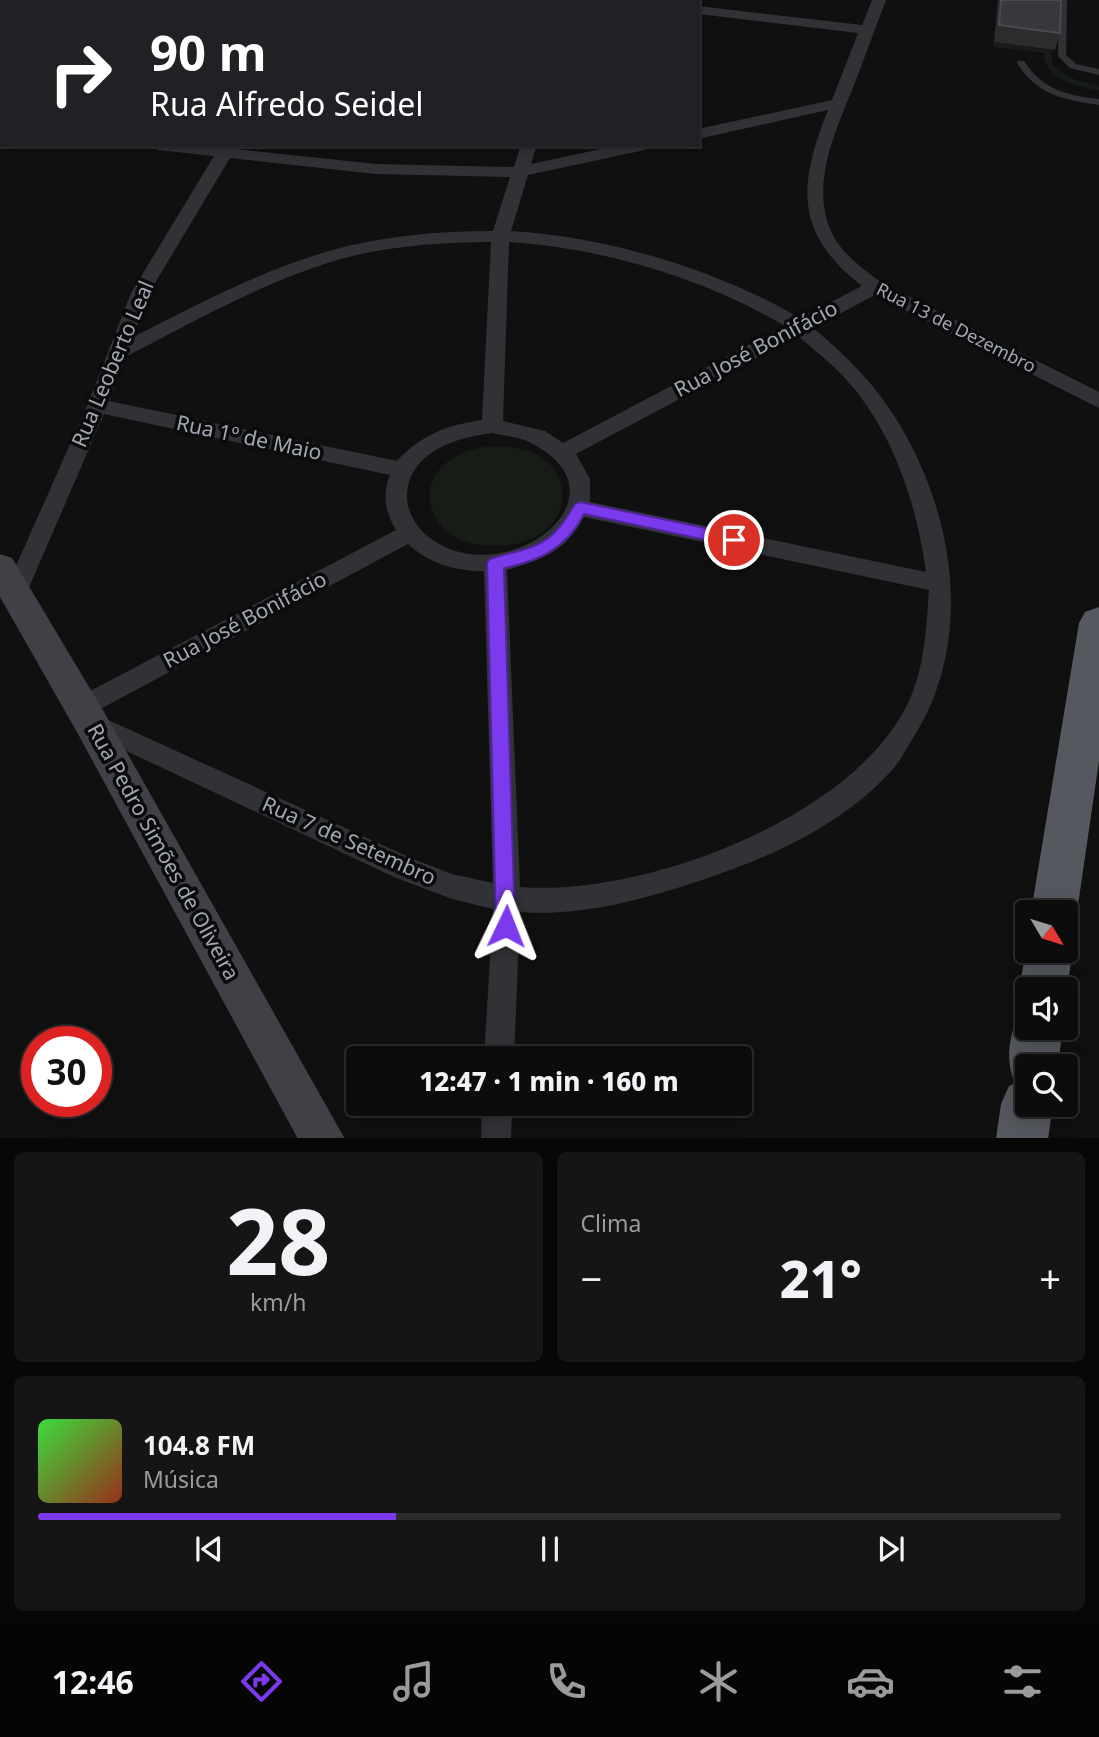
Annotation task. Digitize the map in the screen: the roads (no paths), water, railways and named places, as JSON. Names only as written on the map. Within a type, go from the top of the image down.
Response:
[{"type":"highway","points":[[1056,900],[1099,623]]},
{"type":"highway","points":[[1022,1138],[1025,1117]]},
{"type":"main road","name":"Rua Pedro Simões de Oliveira","points":[[8,580],[322,1138]]},
{"type":"street","name":"Rua 13 de Dezembro","points":[[878,0],[817,163],[815,204],[821,229],[849,267],[875,287],[1099,401]]},
{"type":"street","points":[[700,10],[867,30]]},
{"type":"street","points":[[700,134],[839,103]]},
{"type":"street","points":[[186,147],[376,169],[519,172],[636,147]]},
{"type":"street","points":[[492,426],[500,236],[528,147]]},
{"type":"street","name":"Rua Leoberto Leal","points":[[8,580],[97,406],[140,293],[228,150]]},
{"type":"street","name":"Rua 7 de Setembro","points":[[86,715],[429,880],[507,899],[554,900],[626,889],[686,875],[757,847],[805,824],[850,793],[888,757],[918,709],[933,664],[940,624],[940,584],[932,526],[912,469],[893,431],[868,394],[836,357],[800,326],[745,298],[677,272],[526,237],[500,236],[385,245],[338,255],[260,283],[116,354]]},
{"type":"street","name":"Rua José Bonifácio","points":[[563,452],[875,287]]},
{"type":"street","name":"Rua 1º de Maio","points":[[97,406],[402,470]]},
{"type":"street","points":[[492,426],[532,433],[563,452],[576,468],[582,488],[580,508],[569,528],[550,545],[525,558],[495,563],[461,561],[431,551],[409,533],[397,513],[395,492],[402,470],[417,452],[439,438],[464,429],[492,426]]},
{"type":"street","points":[[580,508],[940,584]]},
{"type":"street","name":"Rua José Bonifácio","points":[[86,715],[409,533]]},
{"type":"street","points":[[495,563],[507,899],[500,1046]]},
{"type":"street","points":[[496,1138],[497,1116]]},
{"type":"lane","points":[[1063,0],[1062,56],[1073,66],[1099,72]]},
{"type":"lane","points":[[1021,63],[1027,75],[1040,86],[1068,98],[1099,102]]}]
